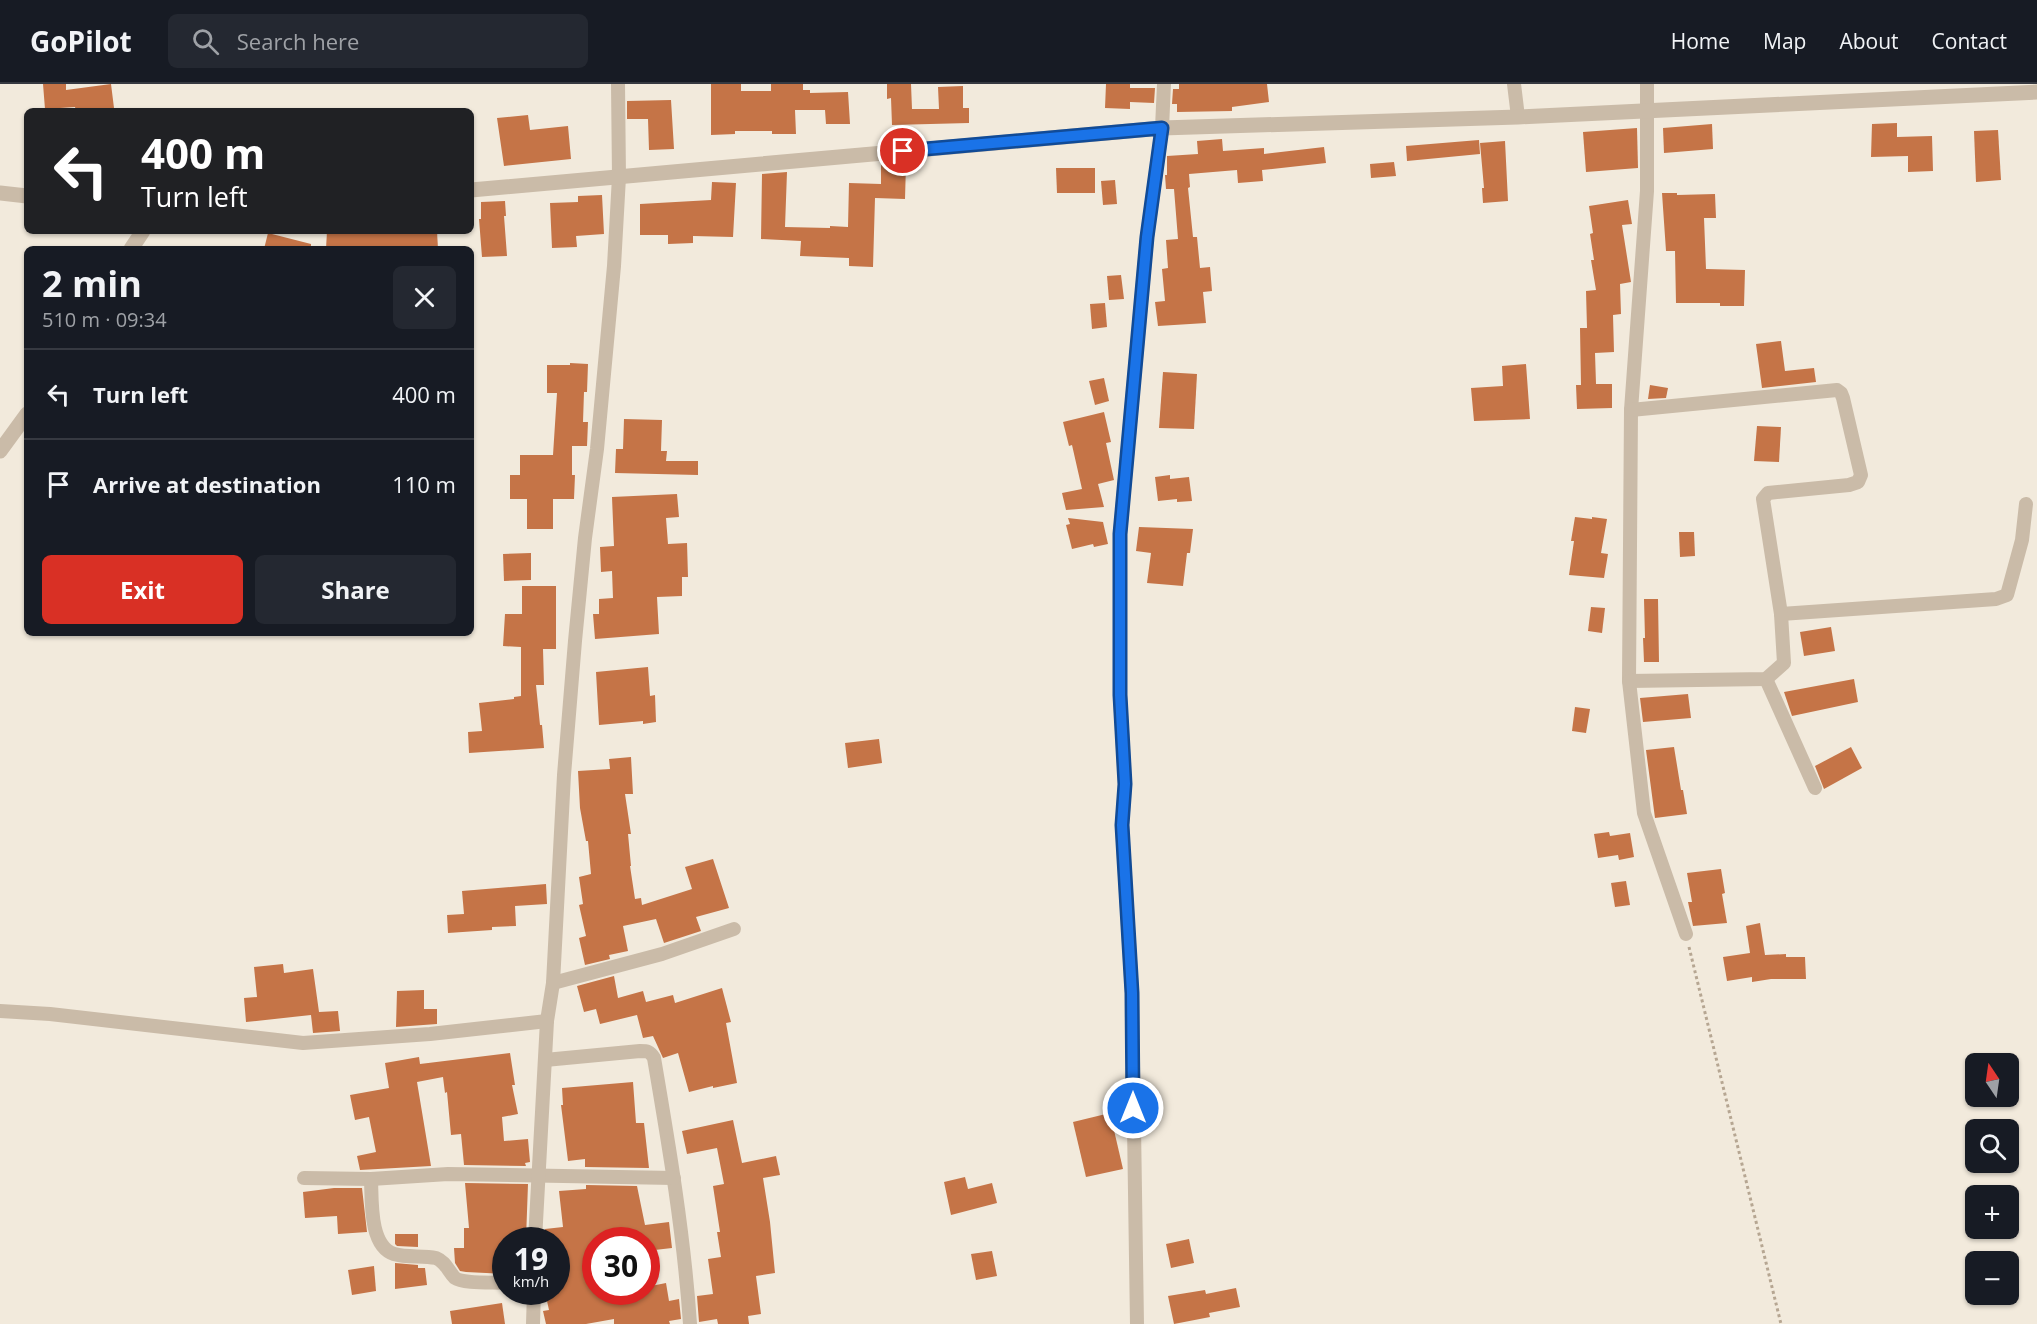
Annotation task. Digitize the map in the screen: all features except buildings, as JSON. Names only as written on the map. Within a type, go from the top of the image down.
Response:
[{"type":"street","points":[[536,1227],[547,1022],[553,983],[564,775],[575,640],[606,360],[619,177],[618,84]]},
{"type":"street","points":[[1137,1324],[1132,993],[1122,825],[1125,784],[1120,695],[1120,534],[1147,237],[1162,128],[1164,84]]},
{"type":"street","points":[[1514,84],[1518,117]]},
{"type":"street","points":[[1647,84],[1647,191],[1631,410],[1629,681],[1644,813],[1686,934]]},
{"type":"street","points":[[474,190],[1162,128],[1518,117],[2037,92]]},
{"type":"street","points":[[0,193],[24,196]]},
{"type":"street","points":[[1629,681],[1766,679],[1784,663],[1784,649],[1781,614],[1763,499],[1768,493],[1849,485],[1858,482],[1861,475],[1841,393],[1837,390],[1631,410]]},
{"type":"street","points":[[0,451],[24,418]]},
{"type":"street","points":[[1781,614],[2007,596],[2022,540],[2026,504]]},
{"type":"street","points":[[1766,679],[1815,788]]},
{"type":"street","points":[[553,983],[662,954],[734,929]]},
{"type":"street","points":[[0,1011],[62,1015],[303,1043],[430,1034],[547,1022]]},
{"type":"street","points":[[545,1060],[640,1051],[648,1051],[654,1058],[685,1257],[690,1324]]},
{"type":"street","points":[[304,1178],[371,1179],[448,1174],[674,1178]]},
{"type":"street","points":[[371,1179],[375,1229],[385,1249],[395,1254],[436,1258],[445,1263],[456,1279],[492,1282]]},
{"type":"street","points":[[533,1324],[534,1305]]},
{"type":"path","points":[[1686,934],[1781,1324]]},
{"type":"route","points":[[903,151],[1162,128],[1147,237],[1120,534],[1120,695],[1125,784],[1122,825],[1132,993],[1133,1108]]}]
